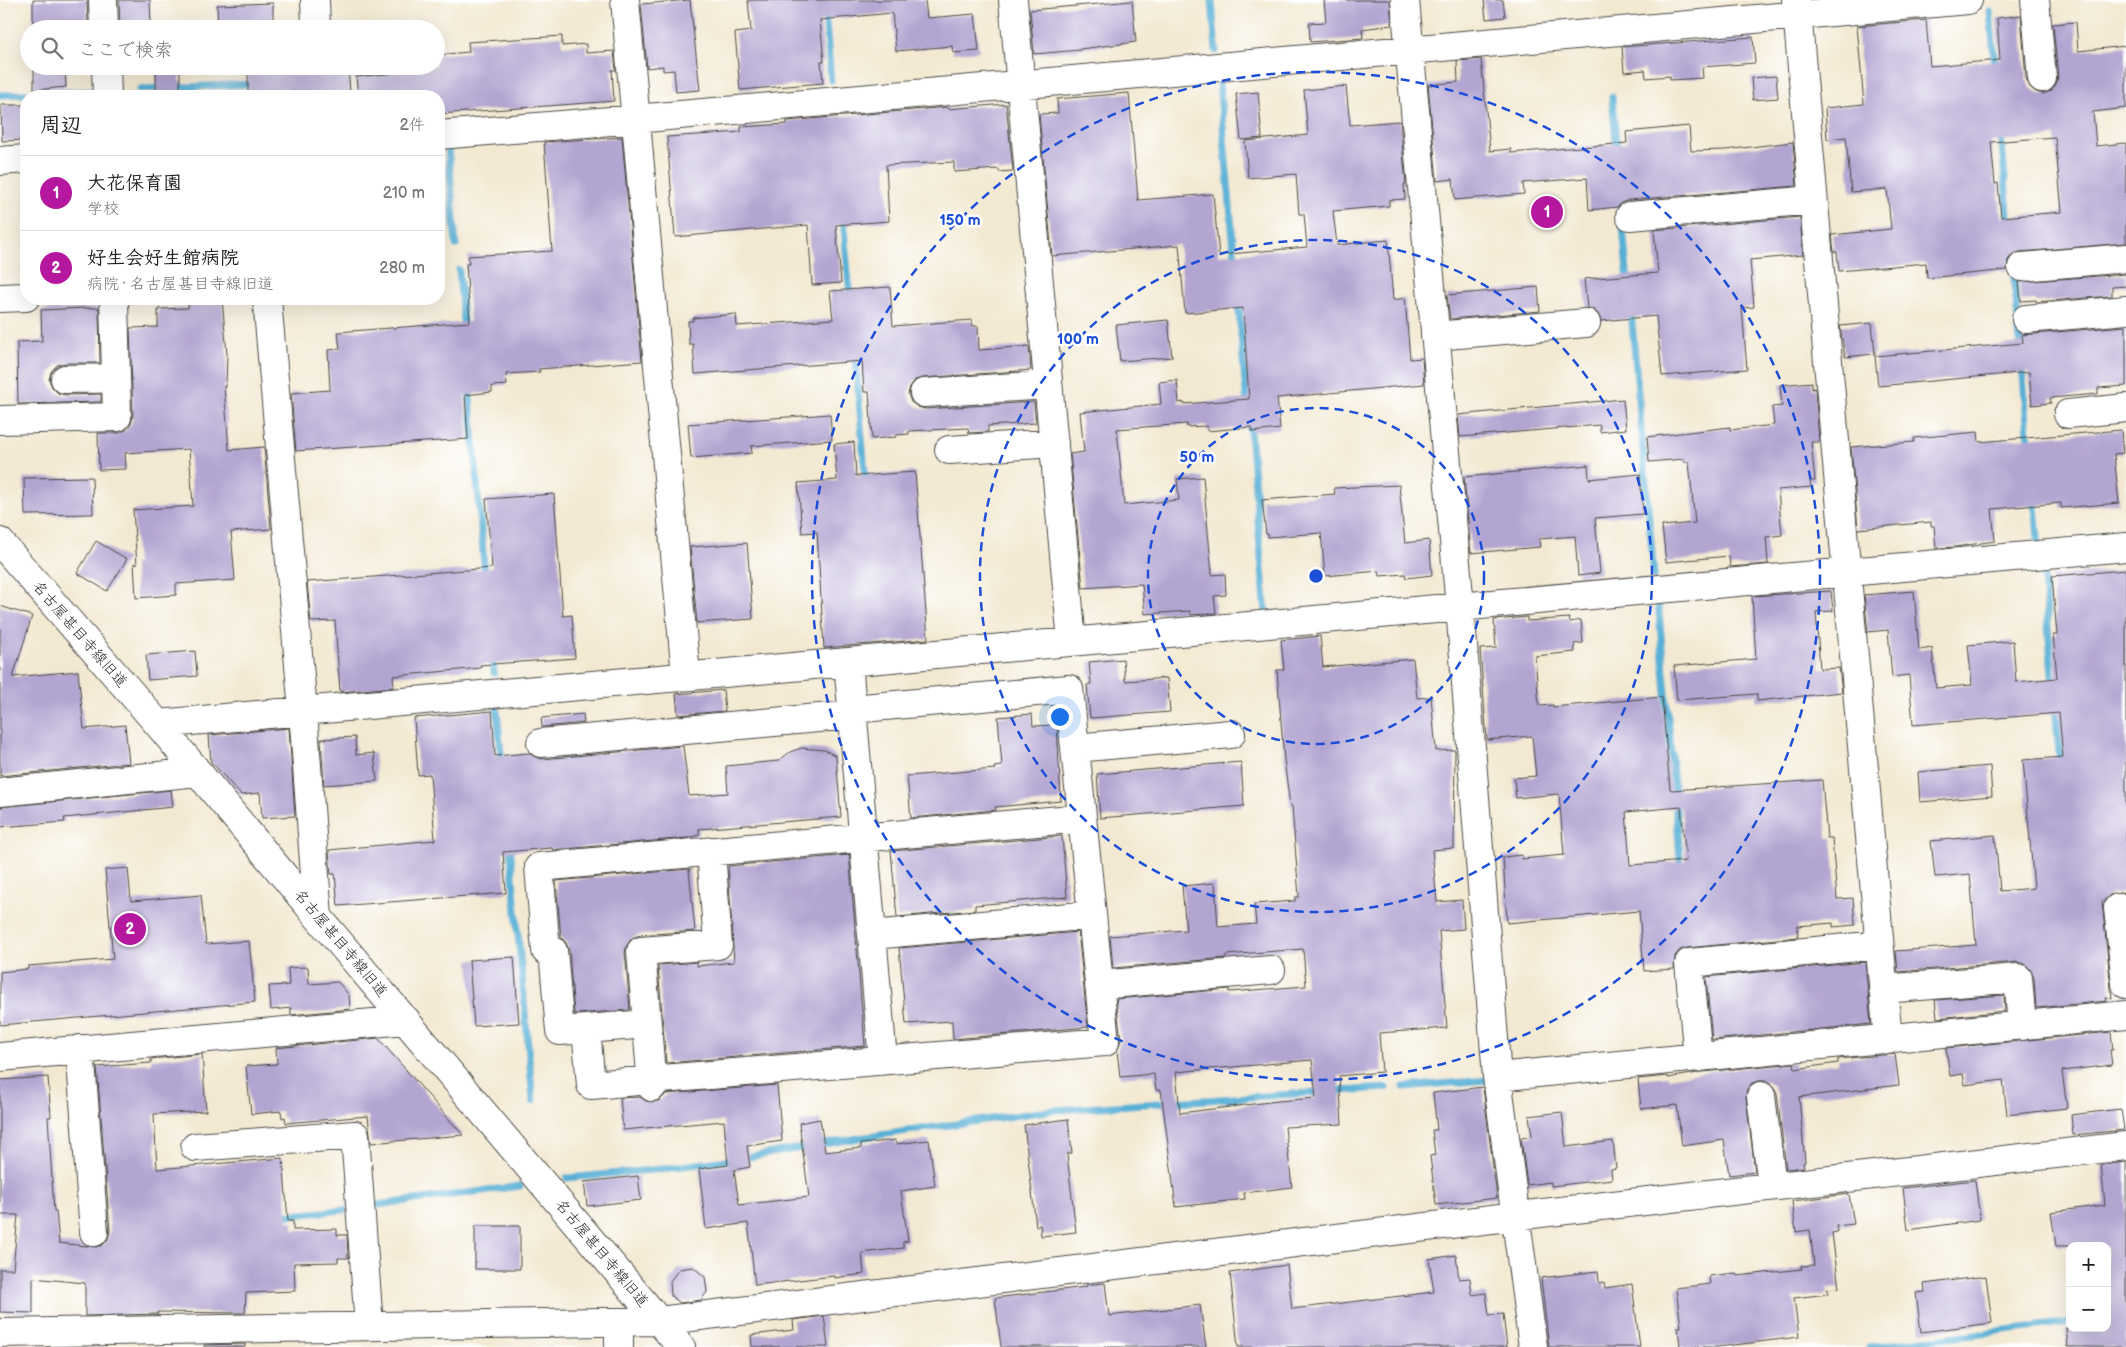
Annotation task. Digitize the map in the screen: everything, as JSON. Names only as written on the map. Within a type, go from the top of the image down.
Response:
[{"type":"street","points":[[103,0],[104,20]]},
{"type":"street","points":[[625,0],[686,676]]},
{"type":"street","points":[[1013,0],[1072,642]]},
{"type":"street","points":[[1405,0],[1460,607],[1497,1076],[1533,1347]]},
{"type":"street","points":[[445,135],[1409,50],[1797,8],[1968,0]]},
{"type":"street","points":[[2035,0],[2042,78]]},
{"type":"street","points":[[1797,8],[1878,945],[1888,1040]]},
{"type":"street","points":[[106,75],[107,90]]},
{"type":"street","points":[[0,160],[20,159]]},
{"type":"street","points":[[1630,216],[1813,200]]},
{"type":"street","points":[[2022,267],[2126,258]]},
{"type":"street","points":[[0,298],[20,297]]},
{"type":"street","points":[[0,420],[117,417],[114,305]]},
{"type":"street","points":[[268,305],[304,711],[318,917]]},
{"type":"street","points":[[2026,319],[2126,310]]},
{"type":"street","points":[[1435,336],[1586,323]]},
{"type":"street","points":[[64,379],[116,378]]},
{"type":"street","points":[[924,393],[1048,385]]},
{"type":"street","points":[[2068,414],[2126,408]]},
{"type":"street","points":[[949,450],[1054,443]]},
{"type":"street","name":"名古屋甚目寺線旧道","points":[[0,542],[158,724],[318,917],[681,1347]]},
{"type":"street","points":[[158,724],[2126,547]]},
{"type":"street","points":[[848,662],[884,1060]]},
{"type":"street","points":[[541,743],[1069,689],[1105,1042],[884,1060],[651,1083],[591,1085],[586,1029]]},
{"type":"street","points":[[1075,748],[1231,734]]},
{"type":"street","points":[[0,792],[198,772]]},
{"type":"street","points":[[647,1024],[560,1031],[553,951],[546,951],[539,867],[1082,818]]},
{"type":"street","points":[[651,1083],[641,951],[718,945],[711,852]]},
{"type":"street","points":[[2126,908],[2118,908],[2126,984]]},
{"type":"street","points":[[872,934],[1092,915]]},
{"type":"street","points":[[1698,1058],[1690,963],[1878,945]]},
{"type":"street","points":[[1099,985],[1271,970]]},
{"type":"street","points":[[1883,989],[2018,978],[2022,1026]]},
{"type":"street","points":[[1497,1076],[1888,1040],[2126,1015]]},
{"type":"street","points":[[0,1057],[406,1020]]},
{"type":"street","points":[[80,1049],[94,1232]]},
{"type":"street","points":[[1761,1096],[1772,1186]]},
{"type":"street","points":[[195,1147],[355,1135],[369,1326]]},
{"type":"street","points":[[0,1333],[62,1339],[330,1337],[369,1326],[619,1334],[659,1321],[1516,1216],[2126,1146]]},
{"type":"building","points":[[33,0],[87,0],[88,20],[33,20]]},
{"type":"building","points":[[119,0],[150,0],[151,20],[120,20]]},
{"type":"building","points":[[690,0],[700,90],[676,92],[674,70],[663,71],[663,66],[647,68],[641,4]]},
{"type":"building","points":[[748,0],[925,0],[927,18],[975,14],[979,51],[953,53],[952,46],[896,51],[892,13],[820,20],[824,62],[821,62],[823,83],[740,90],[735,33],[751,31]]},
{"type":"building","points":[[1324,0],[1390,0],[1392,25],[1362,29],[1363,38],[1310,42],[1309,23],[1326,22]]},
{"type":"building","points":[[1484,0],[1503,0],[1505,17],[1486,19]]},
{"type":"building","points":[[1132,1],[1136,42],[1034,54],[1030,10]]},
{"type":"building","points":[[273,3],[273,20],[218,20],[217,5]]},
{"type":"building","points":[[2021,15],[2026,79],[2030,87],[2036,92],[2043,94],[2051,91],[2058,77],[2053,24],[2076,22],[2078,51],[2126,46],[2126,108],[2093,112],[2096,146],[2126,143],[2126,243],[2020,252],[2013,254],[2008,260],[2007,270],[1927,278],[1926,263],[1839,271],[1837,252],[1834,252],[1832,235],[1891,229],[1887,189],[1851,192],[1846,137],[1827,139],[1825,108],[1864,104],[1857,26],[1926,20],[1930,66],[2000,60],[1997,18]],"holes":[[[2055,137],[2062,212],[2001,217],[1998,183],[1995,184],[1991,142]]]},
{"type":"building","points":[[562,36],[562,46],[586,44],[586,53],[614,51],[616,70],[612,70],[614,101],[445,114],[445,90],[357,90],[356,77],[376,75],[445,75],[445,54],[469,52],[468,42]]},
{"type":"building","points":[[1753,37],[1755,63],[1702,67],[1703,78],[1670,80],[1670,76],[1646,78],[1645,70],[1624,72],[1622,47]]},
{"type":"building","points":[[1481,59],[1490,151],[1511,149],[1511,153],[1627,143],[1626,132],[1689,126],[1691,151],[1725,150],[1793,142],[1797,186],[1629,200],[1621,203],[1618,207],[1589,210],[1587,178],[1523,183],[1524,194],[1455,200],[1453,179],[1437,181],[1428,85],[1458,82],[1457,61]]},
{"type":"building","points":[[34,75],[65,75],[66,87],[34,90]]},
{"type":"building","points":[[156,75],[180,75],[180,90],[156,90]]},
{"type":"building","points":[[248,75],[349,75],[350,90],[248,90]]},
{"type":"building","points":[[1776,76],[1778,98],[1753,100],[1751,78]]},
{"type":"building","points":[[1346,86],[1350,125],[1400,121],[1406,184],[1404,184],[1405,199],[1389,200],[1389,206],[1333,211],[1337,245],[1388,240],[1393,300],[1405,298],[1410,359],[1422,358],[1424,384],[1277,398],[1280,429],[1252,432],[1252,427],[1207,431],[1207,426],[1187,427],[1187,424],[1117,429],[1124,505],[1179,500],[1177,479],[1203,477],[1212,575],[1225,574],[1226,595],[1214,596],[1216,613],[1191,615],[1190,611],[1145,614],[1142,584],[1083,588],[1070,454],[1084,452],[1080,412],[1161,404],[1159,382],[1177,380],[1179,403],[1249,399],[1243,308],[1185,313],[1179,245],[1052,256],[1039,114],[1058,113],[1057,99],[1129,93],[1138,200],[1213,194],[1219,255],[1307,247],[1304,214],[1299,214],[1296,174],[1248,178],[1245,141],[1308,135],[1304,90]]},
{"type":"building","points":[[1258,92],[1262,138],[1241,140],[1236,94]]},
{"type":"building","points":[[1006,104],[1013,171],[999,172],[999,169],[954,172],[954,162],[886,165],[889,221],[836,225],[841,283],[812,285],[808,225],[675,237],[667,137],[741,132],[741,127],[787,124],[787,121]]},
{"type":"building","points":[[1,105],[20,105],[20,140],[2,141]]},
{"type":"building","points":[[622,137],[642,361],[539,369],[540,372],[506,374],[507,385],[492,386],[492,392],[465,395],[468,439],[296,451],[291,393],[330,390],[328,350],[340,349],[338,332],[470,322],[466,264],[469,264],[468,256],[552,251],[544,142]]},
{"type":"building","points":[[1800,217],[1803,255],[1750,260],[1754,307],[1742,308],[1747,369],[1662,376],[1656,316],[1601,321],[1593,309],[1587,308],[1584,279],[1658,273],[1654,230]]},
{"type":"building","points":[[2126,274],[2126,286],[2112,287],[2112,296],[2036,302],[2036,300],[2021,301],[2019,282]]},
{"type":"building","points":[[890,287],[893,326],[972,320],[973,326],[978,326],[979,350],[1029,346],[1031,370],[915,380],[908,394],[911,402],[925,409],[1034,402],[1036,423],[988,426],[988,432],[969,433],[968,428],[909,431],[909,434],[896,435],[896,437],[872,439],[869,392],[864,392],[862,361],[695,374],[693,344],[689,344],[688,321],[693,321],[693,318],[736,314],[737,326],[833,319],[830,291]]},
{"type":"building","points":[[1538,287],[1540,311],[1450,319],[1447,295]]},
{"type":"building","points":[[188,305],[223,305],[227,354],[226,386],[224,386],[229,450],[264,447],[271,529],[231,532],[235,580],[176,584],[176,595],[136,598],[134,563],[137,565],[133,510],[193,506],[189,449],[125,453],[126,469],[99,470],[98,433],[118,433],[126,430],[131,424],[133,417],[130,328],[158,327],[158,309],[188,308]]},
{"type":"building","points":[[99,308],[100,363],[65,363],[57,365],[51,372],[49,380],[52,387],[58,393],[65,395],[101,394],[101,402],[18,404],[17,342],[42,341],[41,310]]},
{"type":"building","points":[[1168,320],[1172,357],[1120,361],[1116,325]]},
{"type":"building","points":[[1872,323],[1875,354],[1845,357],[1840,326]]},
{"type":"building","points":[[2126,326],[2126,386],[2098,388],[2098,394],[2050,398],[2051,403],[2032,405],[2029,372],[1878,386],[1875,356],[2023,343],[2022,335]]},
{"type":"building","points":[[1812,382],[1812,389],[1815,388],[1819,442],[1811,442],[1815,481],[1810,481],[1811,487],[1778,490],[1782,535],[1766,537],[1768,564],[1730,567],[1729,556],[1666,562],[1662,526],[1695,523],[1689,462],[1684,462],[1684,459],[1649,462],[1647,437],[1730,427],[1730,430],[1774,425],[1772,407],[1782,406],[1780,385]]},
{"type":"building","points":[[1623,399],[1626,429],[1600,432],[1600,425],[1460,437],[1458,415]]},
{"type":"building","points":[[830,414],[832,440],[751,446],[752,453],[691,458],[688,424]]},
{"type":"building","points":[[2121,430],[2123,453],[2114,454],[2119,503],[2061,508],[2061,503],[1992,509],[1995,541],[1955,547],[1936,548],[1934,526],[1931,526],[1931,522],[1858,529],[1851,447],[1914,442],[1914,438],[1978,432],[1979,442]]},
{"type":"building","points":[[854,442],[856,476],[915,472],[928,639],[824,648],[817,532],[802,533],[798,483],[837,480],[834,444]]},
{"type":"building","points":[[1588,465],[1589,479],[1640,474],[1643,514],[1595,518],[1600,573],[1578,576],[1575,536],[1539,539],[1540,547],[1471,553],[1464,477]]},
{"type":"building","points":[[92,477],[93,514],[25,515],[24,478]]},
{"type":"building","points":[[1399,485],[1405,543],[1429,540],[1432,575],[1406,578],[1405,574],[1380,576],[1379,571],[1325,576],[1321,533],[1268,537],[1268,534],[1266,534],[1262,500],[1335,494],[1334,488]]},
{"type":"building","points":[[554,494],[563,616],[572,615],[575,658],[480,665],[481,668],[393,676],[394,687],[340,692],[335,621],[311,622],[307,582],[492,568],[486,499]]},
{"type":"building","points":[[96,541],[127,559],[107,591],[77,573]]},
{"type":"building","points":[[747,543],[753,619],[697,623],[690,547]]},
{"type":"building","points":[[2126,570],[2126,892],[2110,895],[2102,902],[2112,998],[2106,998],[2107,1001],[2036,1008],[2034,977],[2031,970],[2025,964],[2017,962],[1898,972],[1896,951],[1976,945],[1970,874],[1935,877],[1931,841],[1995,835],[2000,891],[2034,888],[2023,760],[2063,757],[2059,713],[1913,725],[1909,675],[1892,677],[1888,630],[1868,632],[1864,595],[1914,591],[1919,650],[1932,648],[1936,688],[1972,685],[1968,645],[2013,641],[2016,682],[2057,678],[2053,635],[2057,635],[2052,576]]},
{"type":"building","points":[[1831,591],[1833,611],[1816,612],[1820,669],[1839,668],[1842,692],[1757,701],[1757,694],[1677,700],[1674,666],[1756,659],[1752,596]]},
{"type":"building","points":[[0,606],[32,616],[13,677],[78,671],[84,729],[125,725],[129,763],[0,776]]},
{"type":"building","points":[[1527,617],[1527,621],[1569,618],[1570,622],[1581,620],[1583,643],[1574,644],[1575,652],[1535,656],[1539,706],[1553,705],[1553,707],[1662,697],[1670,789],[1672,790],[1822,780],[1827,838],[1832,838],[1837,899],[1853,898],[1855,925],[1833,927],[1833,923],[1797,926],[1798,937],[1687,948],[1680,950],[1675,956],[1674,969],[1644,971],[1639,911],[1507,923],[1503,857],[1522,855],[1522,859],[1564,855],[1559,794],[1516,798],[1514,778],[1536,776],[1532,736],[1487,740],[1480,649],[1496,648],[1494,620]],"holes":[[[1681,807],[1686,861],[1630,865],[1626,812]]]},
{"type":"building","points":[[1320,636],[1323,667],[1413,659],[1417,698],[1431,697],[1436,751],[1455,750],[1454,848],[1432,850],[1437,902],[1462,900],[1464,929],[1439,931],[1447,1028],[1379,1033],[1382,1072],[1339,1076],[1342,1124],[1285,1127],[1292,1187],[1244,1193],[1245,1199],[1176,1207],[1161,1090],[1156,1090],[1154,1074],[1120,1077],[1117,1051],[1121,1040],[1116,999],[1229,989],[1229,992],[1306,986],[1303,949],[1226,955],[1226,958],[1113,968],[1110,936],[1186,930],[1182,886],[1215,883],[1218,927],[1256,924],[1254,904],[1295,901],[1295,897],[1299,897],[1292,806],[1290,806],[1284,759],[1277,670],[1284,670],[1281,640]],"holes":[[[1312,1060],[1316,1098],[1180,1113],[1176,1072]]]},
{"type":"building","points":[[195,651],[197,676],[148,680],[146,655]]},
{"type":"building","points":[[1123,659],[1125,681],[1167,678],[1170,712],[1090,718],[1087,685],[1091,684],[1089,662]]},
{"type":"building","points":[[723,690],[725,711],[678,715],[676,694]]},
{"type":"building","points":[[492,711],[495,756],[529,753],[542,759],[683,746],[689,796],[728,793],[726,766],[778,761],[790,752],[801,748],[825,750],[836,756],[841,817],[699,829],[699,835],[687,838],[553,850],[552,848],[503,852],[506,893],[338,906],[335,874],[331,874],[329,850],[435,840],[430,774],[418,775],[414,718]]},
{"type":"building","points":[[583,714],[584,723],[542,727],[541,718]]},
{"type":"building","points":[[1032,714],[1033,726],[1057,725],[1061,801],[995,807],[996,810],[911,818],[907,776],[995,769],[994,767],[1002,766],[998,717]]},
{"type":"building","points":[[289,728],[295,816],[262,818],[260,793],[241,795],[211,762],[209,735]]},
{"type":"building","points":[[355,737],[356,755],[374,753],[377,781],[324,785],[321,739]]},
{"type":"building","points":[[1241,762],[1244,806],[1100,818],[1097,774]]},
{"type":"building","points":[[1990,766],[1992,796],[1920,802],[1918,772]]},
{"type":"building","points":[[171,790],[173,807],[64,818],[65,822],[0,827],[0,807]]},
{"type":"building","points":[[1062,836],[1067,897],[975,905],[975,910],[897,917],[891,851]]},
{"type":"building","points":[[849,855],[865,1046],[666,1063],[658,965],[697,962],[697,966],[734,962],[728,866]]},
{"type":"building","points":[[128,868],[131,901],[201,895],[206,944],[249,941],[255,1002],[0,1025],[0,972],[28,969],[28,966],[113,959],[105,870]]},
{"type":"building","points":[[689,869],[695,931],[640,935],[632,938],[625,952],[630,1010],[574,1014],[569,950],[561,937],[556,881]]},
{"type":"building","points":[[1078,932],[1088,1027],[953,1039],[952,1021],[906,1024],[899,948]]},
{"type":"building","points":[[514,957],[519,1023],[474,1026],[469,960]]},
{"type":"building","points":[[1865,962],[1871,1024],[1712,1040],[1706,977]]},
{"type":"building","points":[[308,967],[309,984],[338,982],[349,995],[350,1009],[291,1015],[291,1008],[271,1010],[269,986],[289,985],[288,968]]},
{"type":"building","points":[[2004,995],[2005,1011],[1937,1018],[1935,1000]]},
{"type":"building","points":[[2111,1032],[2113,1050],[2110,1050],[2112,1065],[2062,1071],[2067,1108],[2007,1115],[2003,1080],[1965,1085],[1963,1074],[1950,1076],[1946,1048]]},
{"type":"building","points":[[378,1038],[463,1135],[371,1143],[368,1116],[286,1123],[285,1117],[282,1118],[281,1111],[251,1114],[246,1066],[277,1064],[276,1048]]},
{"type":"building","points":[[202,1054],[206,1111],[154,1114],[157,1169],[283,1158],[288,1221],[293,1221],[293,1230],[337,1229],[337,1235],[347,1235],[348,1258],[338,1258],[338,1262],[294,1263],[295,1291],[246,1293],[245,1313],[158,1312],[158,1314],[85,1316],[85,1283],[33,1278],[33,1313],[0,1312],[0,1269],[13,1269],[18,1215],[0,1215],[0,1080],[48,1077],[51,1117],[48,1117],[54,1211],[56,1211],[59,1243],[96,1247],[103,1245],[108,1239],[110,1231],[97,1067],[151,1063],[151,1059]]},
{"type":"building","points":[[1895,1054],[1899,1085],[1799,1097],[1804,1167],[1786,1169],[1777,1094],[1773,1086],[1767,1081],[1752,1083],[1747,1089],[1746,1097],[1755,1172],[1729,1175],[1724,1140],[1682,1146],[1677,1105],[1641,1109],[1638,1079],[1668,1076],[1668,1078],[1703,1072],[1794,1063],[1795,1069],[1838,1063],[1838,1059]]},
{"type":"building","points":[[777,1085],[782,1141],[747,1146],[750,1167],[734,1170],[739,1205],[809,1197],[799,1123],[820,1119],[825,1152],[861,1148],[861,1144],[895,1140],[896,1144],[929,1140],[935,1186],[901,1191],[908,1241],[903,1242],[903,1248],[862,1253],[864,1274],[755,1285],[748,1223],[706,1229],[699,1169],[728,1165],[724,1121],[623,1130],[620,1098],[640,1097],[646,1101],[654,1102],[660,1100],[666,1094]]},
{"type":"building","points":[[1483,1087],[1497,1198],[1436,1205],[1430,1156],[1435,1155],[1432,1130],[1437,1130],[1433,1093]]},
{"type":"building","points":[[2121,1109],[2124,1130],[2073,1135],[2071,1115]]},
{"type":"building","points":[[1562,1112],[1566,1147],[1613,1141],[1616,1168],[1611,1169],[1612,1179],[1551,1186],[1551,1182],[1527,1185],[1521,1138],[1532,1136],[1529,1116]]},
{"type":"building","points":[[1068,1119],[1072,1153],[1067,1154],[1076,1232],[1041,1236],[1040,1225],[1036,1226],[1024,1125]]},
{"type":"building","points":[[2126,1162],[2126,1347],[2068,1347],[2066,1332],[2111,1332],[2111,1242],[2066,1242],[2066,1246],[2056,1246],[2051,1212],[2105,1205],[2101,1165]]},
{"type":"building","points":[[638,1176],[641,1200],[587,1206],[584,1182]]},
{"type":"building","points":[[1975,1180],[1980,1220],[1908,1230],[1903,1188]]},
{"type":"building","points":[[1849,1194],[1854,1224],[1836,1226],[1837,1232],[1832,1233],[1839,1288],[1827,1289],[1828,1294],[1794,1298],[1799,1337],[1717,1347],[1680,1347],[1678,1327],[1681,1327],[1676,1288],[1710,1284],[1709,1276],[1736,1273],[1737,1276],[1802,1269],[1801,1266],[1814,1265],[1810,1230],[1796,1232],[1792,1201]]},
{"type":"building","points":[[475,1226],[520,1226],[520,1269],[475,1269]]},
{"type":"building","points":[[1456,1255],[1459,1279],[1470,1278],[1472,1295],[1486,1293],[1489,1315],[1503,1314],[1507,1347],[1238,1347],[1230,1273],[1287,1265],[1292,1309],[1434,1292],[1429,1259]]},
{"type":"building","points":[[693,1267],[705,1277],[707,1292],[701,1300],[680,1303],[671,1296],[670,1281],[679,1269]]},
{"type":"building","points":[[1598,1271],[1599,1283],[1604,1282],[1605,1288],[1632,1284],[1640,1347],[1549,1347],[1541,1278]]},
{"type":"building","points":[[1986,1276],[1992,1323],[1921,1332],[1916,1293],[1925,1292],[1924,1284]]},
{"type":"building","points":[[1105,1283],[1109,1316],[1200,1305],[1206,1347],[1001,1347],[995,1298]]},
{"type":"building","points":[[824,1316],[828,1347],[752,1347],[751,1335],[794,1330],[793,1320]]},
{"type":"building","points":[[245,1344],[245,1347],[204,1347],[204,1345]]},
{"type":"waterway","points":[[824,0],[831,80]]},
{"type":"waterway","points":[[1212,0],[1216,51]]},
{"type":"waterway","points":[[1990,11],[1995,68]]},
{"type":"waterway","points":[[1219,81],[1235,262]]},
{"type":"waterway","points":[[140,89],[254,84]]},
{"type":"waterway","points":[[0,95],[20,94]]},
{"type":"waterway","points":[[1612,97],[1617,153]]},
{"type":"waterway","points":[[2001,133],[2009,225]]},
{"type":"waterway","points":[[448,147],[456,245]]},
{"type":"waterway","points":[[1620,194],[1628,283]]},
{"type":"waterway","points":[[843,216],[850,297]]},
{"type":"waterway","points":[[2011,248],[2021,352]]},
{"type":"waterway","points":[[459,270],[464,332]]},
{"type":"waterway","points":[[1238,300],[1247,407]]},
{"type":"waterway","points":[[1631,311],[1654,576]]},
{"type":"waterway","points":[[855,353],[866,484]]},
{"type":"waterway","points":[[2022,365],[2029,446]]},
{"type":"waterway","points":[[469,385],[485,576]]},
{"type":"waterway","points":[[1249,420],[1266,614]]},
{"type":"waterway","points":[[2034,497],[2039,547]]},
{"type":"waterway","points":[[2043,566],[2053,687]]},
{"type":"waterway","points":[[1658,600],[1681,869]]},
{"type":"waterway","points":[[492,657],[494,673]]},
{"type":"waterway","points":[[2055,705],[2060,765]]},
{"type":"waterway","points":[[497,709],[502,764]]},
{"type":"waterway","points":[[510,844],[533,1101]]},
{"type":"waterway","points":[[1404,1087],[1487,1080]]},
{"type":"waterway","points":[[567,1178],[662,1169],[749,1157],[859,1138],[1054,1110],[1386,1088]]},
{"type":"waterway","points":[[377,1205],[520,1186]]},
{"type":"waterway","points":[[280,1216],[344,1210]]},
{"type":"waterway","points":[[1869,1347],[2066,1322]]},
{"type":"place","name":"大花保育園","points":[[1547,212]]},
{"type":"place","name":"好生会好生館病院","points":[[130,929]]}]
